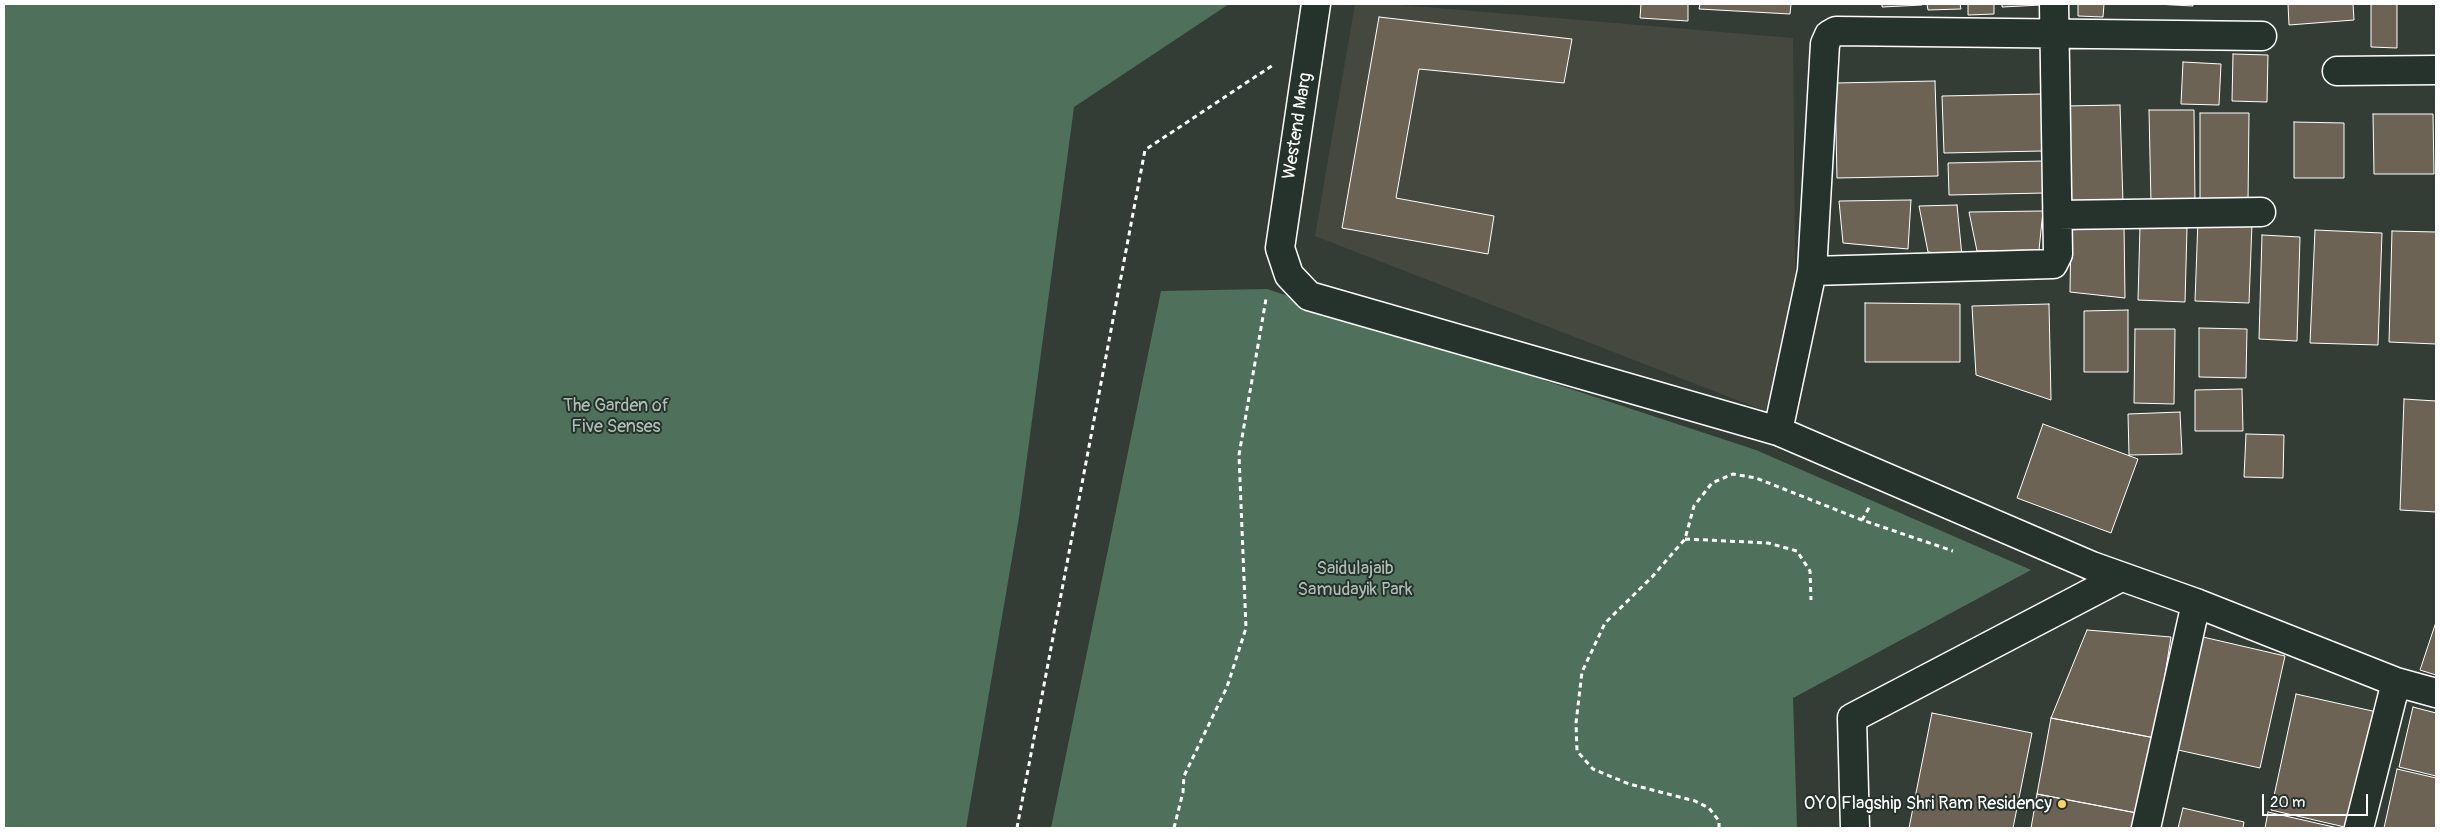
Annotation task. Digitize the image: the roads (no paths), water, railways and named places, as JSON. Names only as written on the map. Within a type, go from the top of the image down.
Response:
[{"type":"street","name":"Westend Marg","points":[[1316,4],[1280,248],[1289,275],[1309,296],[1778,431]]},
{"type":"street","points":[[1812,271],[2053,264],[2058,254],[2054,4]]},
{"type":"street","points":[[2262,36],[1836,31],[1830,35],[1825,44],[1812,271],[1778,431],[2092,566],[2196,602],[2396,682],[2436,693]]},
{"type":"street","points":[[2337,71],[2436,70]]},
{"type":"street","points":[[2058,215],[2261,212]]},
{"type":"street","points":[[1855,828],[1852,718],[2121,577]]},
{"type":"street","points":[[2146,828],[2196,602]]},
{"type":"street","points":[[2359,828],[2396,682]]},
{"type":"place","name":"OYO Flagship Shri Ram Residency","points":[[2062,804]]},
{"type":"park label","name":"The Garden of Five Senses","points":[[616,416]]},
{"type":"park label","name":"Saidulajaib Samudayik Park","points":[[1355,579]]}]
